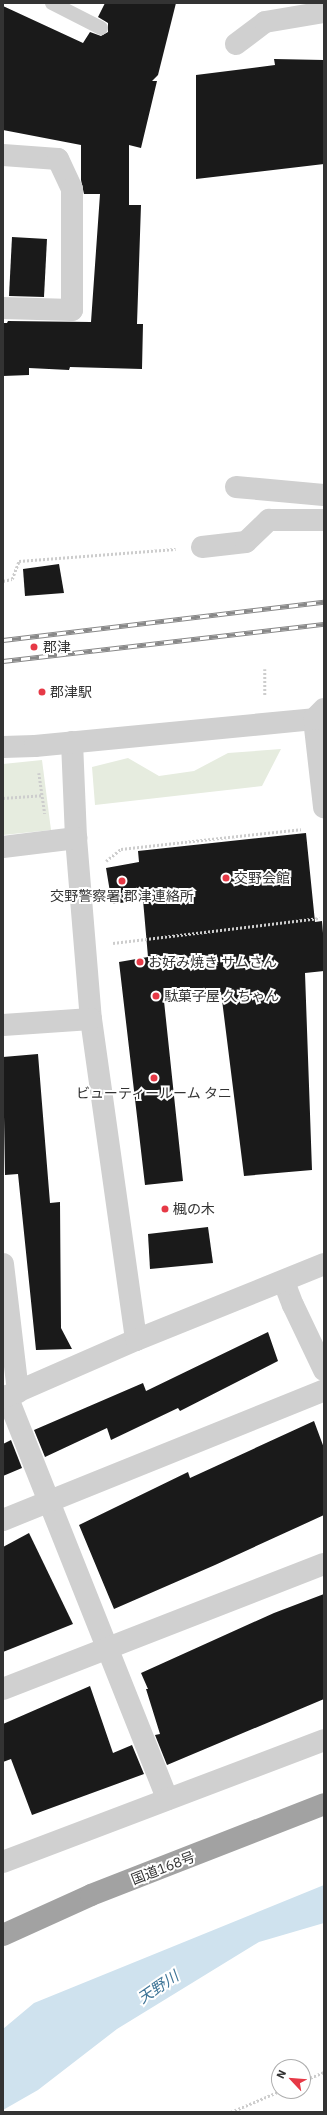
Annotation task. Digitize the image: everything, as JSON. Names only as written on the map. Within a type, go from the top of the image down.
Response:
[{"type":"highway","name":"国道168号","points":[[3,1936],[92,1896],[324,1804]]},
{"type":"street","points":[[236,44],[265,22],[320,9]]},
{"type":"street","points":[[3,155],[58,159],[72,189],[72,310],[3,308]]},
{"type":"street","points":[[236,487],[324,495]]},
{"type":"street","points":[[202,547],[246,542],[269,520],[324,520]]},
{"type":"street","points":[[3,747],[72,742],[319,714],[324,807]]},
{"type":"street","points":[[72,742],[76,838],[91,1019],[136,1340]]},
{"type":"street","points":[[3,847],[76,838]]},
{"type":"street","points":[[3,1025],[91,1019]]},
{"type":"street","points":[[3,1264],[9,1395],[168,1799]]},
{"type":"street","points":[[9,1395],[136,1340],[284,1282],[324,1264]]},
{"type":"street","points":[[284,1282],[293,1305],[324,1370]]},
{"type":"street","points":[[3,1520],[324,1390]]},
{"type":"street","points":[[3,1689],[324,1564]]},
{"type":"street","points":[[3,1862],[324,1740]]},
{"type":"lane","points":[[52,3],[101,28]]},
{"type":"path","points":[[3,581],[12,579],[19,561],[202,547]]},
{"type":"path","points":[[265,669],[265,696]]},
{"type":"path","points":[[38,769],[46,820]]},
{"type":"path","points":[[3,798],[42,795]]},
{"type":"path","points":[[101,866],[121,848],[301,829]]},
{"type":"path","points":[[109,943],[319,918]]},
{"type":"path","points":[[311,2078],[324,2072]]},
{"type":"path","points":[[231,2112],[271,2095]]},
{"type":"shaded area","points":[[281,749],[262,786],[95,805],[92,767],[128,758],[159,776],[194,771],[228,753]]},
{"type":"shaded area","points":[[42,760],[51,830],[3,835],[3,764]]},
{"type":"water","name":"天野川","points":[[324,1885],[324,1923],[259,1942],[117,2029],[38,2090],[3,2110],[3,2029],[34,2003]]},
{"type":"building","points":[[105,3],[176,3],[158,75],[152,81],[157,81],[141,148],[129,145],[129,205],[141,205],[137,324],[143,324],[142,369],[70,367],[69,370],[29,368],[29,375],[3,376],[3,323],[7,323],[8,321],[91,322],[100,194],[84,194],[81,180],[81,145],[3,130],[3,6],[83,43],[90,32],[101,36],[108,32],[108,23],[98,17]]},
{"type":"building","points":[[274,59],[324,60],[324,164],[196,179],[196,75],[275,65]]},
{"type":"building","points":[[12,237],[47,239],[44,297],[9,296]]},
{"type":"building","points":[[59,564],[64,593],[25,596],[23,569]]},
{"type":"building","points":[[306,833],[315,922],[322,921],[324,945],[324,971],[305,973],[312,1170],[244,1176],[221,992],[164,1001],[183,1181],[145,1185],[119,962],[148,957],[143,900],[112,904],[106,868],[139,862],[138,851]]},
{"type":"building","points":[[38,1054],[50,1203],[60,1202],[61,1328],[72,1349],[36,1350],[18,1174],[5,1175],[3,1057]]},
{"type":"building","points":[[208,1227],[213,1263],[150,1269],[148,1234]]},
{"type":"building","points":[[268,1332],[278,1361],[180,1411],[178,1408],[111,1440],[107,1428],[45,1457],[34,1430],[143,1383],[146,1391]]},
{"type":"building","points":[[314,1421],[324,1448],[324,1515],[114,1609],[79,1525],[188,1472],[190,1478]]},
{"type":"building","points":[[11,1440],[22,1468],[3,1476],[3,1444]]},
{"type":"building","points":[[29,1533],[73,1624],[3,1652],[3,1547]]},
{"type":"building","points":[[324,1594],[324,1699],[167,1765],[155,1735],[160,1734],[146,1689],[148,1689],[141,1673],[274,1613]]},
{"type":"building","points":[[90,1686],[113,1753],[132,1745],[144,1774],[32,1815],[11,1759],[3,1762],[3,1724]]},
{"type":"railway","points":[[3,640],[324,602]]},
{"type":"railway","points":[[3,661],[324,624]]},
{"type":"place","name":"郡津","points":[[34,647]]},
{"type":"place","name":"郡津駅","points":[[42,692]]},
{"type":"place","name":"交野会館","points":[[226,878]]},
{"type":"place","name":"交野警察署 郡津連絡所","points":[[122,881]]},
{"type":"place","name":"お好み焼き サムさん","points":[[140,962]]},
{"type":"place","name":"駄菓子屋 久ちゃん","points":[[156,996]]},
{"type":"place","name":"ビューティールーム タニ","points":[[154,1078]]},
{"type":"place","name":"楓の木","points":[[165,1209]]}]
